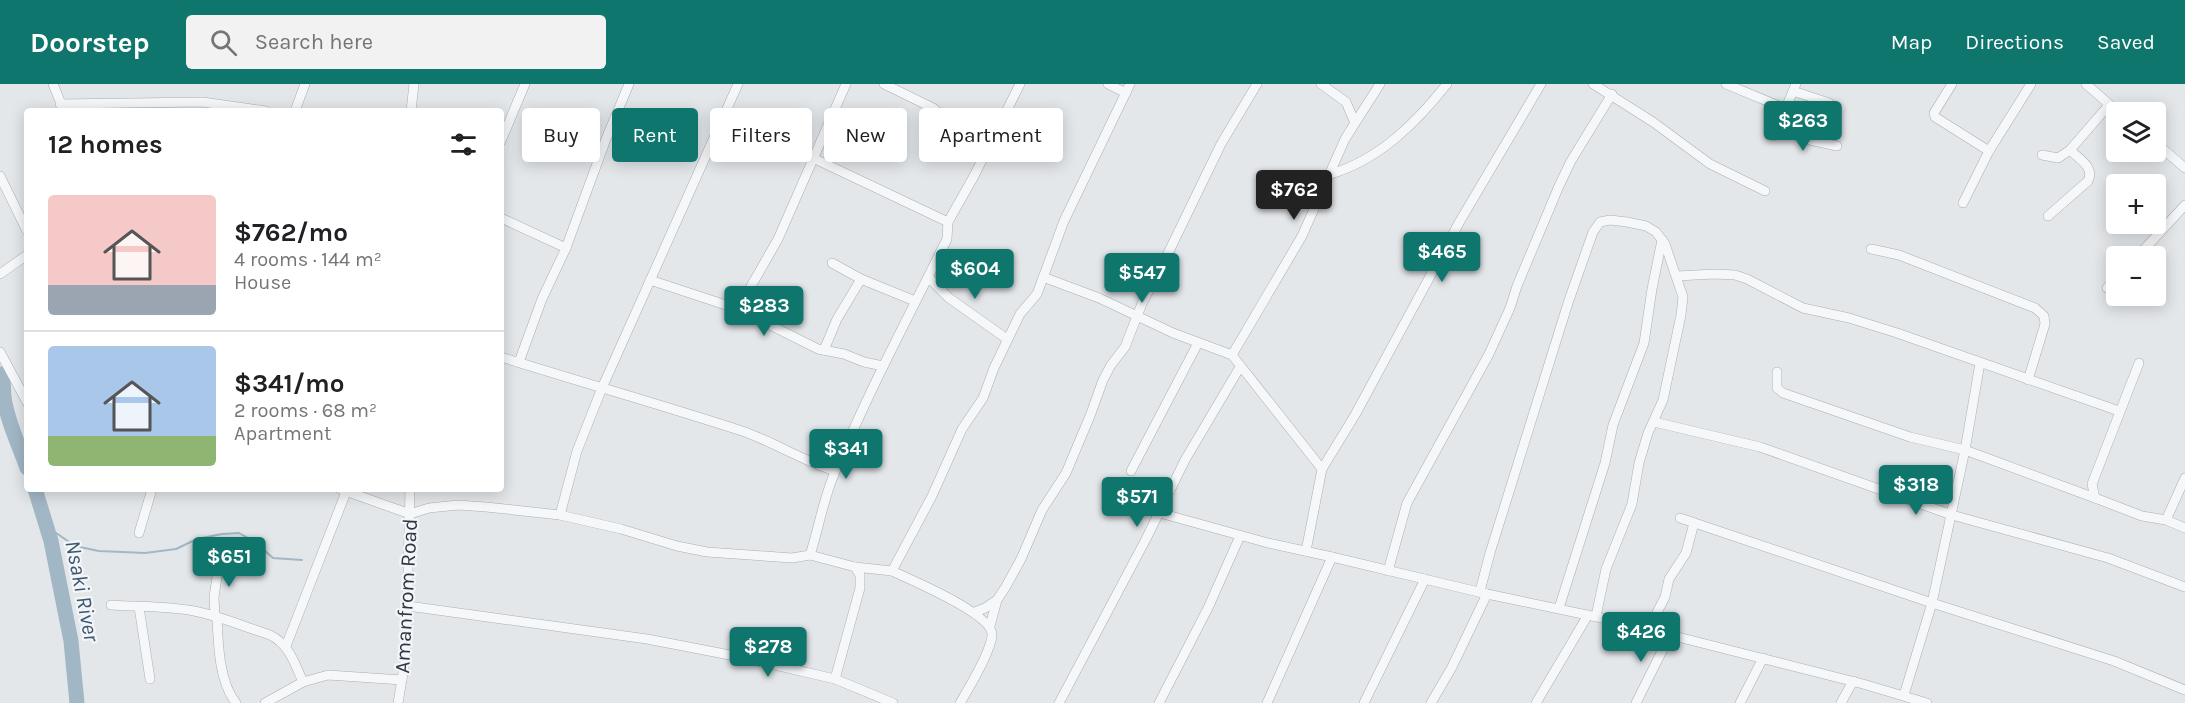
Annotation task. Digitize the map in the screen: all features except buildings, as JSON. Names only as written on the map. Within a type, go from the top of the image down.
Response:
[{"type":"street","points":[[53,84],[62,107],[202,102],[250,108]]},
{"type":"street","points":[[296,108],[305,84]]},
{"type":"street","points":[[411,108],[414,84]]},
{"type":"street","points":[[504,134],[525,84]]},
{"type":"street","points":[[519,362],[629,84]]},
{"type":"street","points":[[560,515],[577,451],[602,388],[738,84]]},
{"type":"street","points":[[738,309],[778,239],[846,84]]},
{"type":"street","points":[[884,84],[933,108]]},
{"type":"street","points":[[1008,108],[1020,84]]},
{"type":"street","points":[[892,571],[932,496],[962,429],[983,398],[1007,339],[1020,314],[1037,294],[1064,221],[1128,88],[1108,84]]},
{"type":"street","points":[[960,703],[989,646],[992,635],[990,626],[997,600],[1021,559],[1042,510],[1066,473],[1103,380],[1125,346],[1136,316],[1221,144],[1257,84]]},
{"type":"street","points":[[1321,84],[1346,102],[1355,123]]},
{"type":"street","points":[[1232,355],[1288,262],[1331,174],[1345,139],[1380,84]]},
{"type":"street","points":[[1331,174],[1382,150],[1397,139],[1447,84]]},
{"type":"street","points":[[1306,551],[1322,469],[1360,405],[1460,221],[1541,84]]},
{"type":"street","points":[[1593,84],[1612,94],[1710,164],[1765,191]]},
{"type":"street","points":[[1726,84],[1786,109]]},
{"type":"street","points":[[1953,84],[1934,113],[1935,117],[1989,151]]},
{"type":"street","points":[[1963,203],[1989,151],[2031,84]]},
{"type":"street","points":[[2086,84],[2106,102]]},
{"type":"street","points":[[1829,103],[1795,87],[1775,133],[1837,146]]},
{"type":"street","points":[[1388,571],[1407,503],[1489,354],[1571,161],[1612,94]]},
{"type":"street","points":[[2042,155],[2058,158],[2070,150],[2106,108]]},
{"type":"street","points":[[2048,216],[2088,181],[2092,174],[2090,169],[2070,150]]},
{"type":"street","points":[[2166,152],[2185,168]]},
{"type":"street","points":[[813,158],[948,222]]},
{"type":"street","points":[[810,555],[821,510],[835,471],[883,366],[948,239],[948,222],[980,162]]},
{"type":"street","points":[[0,176],[24,225]]},
{"type":"street","points":[[2147,246],[2185,205]]},
{"type":"street","points":[[504,219],[566,248]]},
{"type":"street","points":[[1431,703],[1452,667],[1484,593],[1490,553],[1564,314],[1593,232],[1600,222],[1610,220],[1627,222],[1646,226],[1656,232],[1662,240],[1683,297],[1681,315],[1663,399],[1648,433],[1640,459],[1632,504],[1606,569],[1592,615],[1536,703]]},
{"type":"street","points":[[1559,608],[1605,463],[1613,425],[1644,343],[1662,240]]},
{"type":"street","points":[[1871,249],[1899,255],[2035,308],[2044,316],[2045,324],[2028,380]]},
{"type":"street","points":[[0,274],[24,257]]},
{"type":"street","points":[[832,263],[861,279],[915,301]]},
{"type":"street","points":[[1677,276],[1735,275],[1803,308],[1849,318],[1898,333],[2119,411]]},
{"type":"street","points":[[1043,277],[1100,298],[1198,343],[1232,355],[1322,469]]},
{"type":"street","points":[[929,278],[950,298],[1007,339]]},
{"type":"street","points":[[824,350],[837,319],[861,279]]},
{"type":"street","points":[[650,280],[738,309],[818,349],[883,366]]},
{"type":"street","points":[[1131,471],[1198,343]]},
{"type":"street","points":[[0,352],[24,396]]},
{"type":"street","points":[[504,358],[744,432],[835,471]]},
{"type":"street","points":[[1904,695],[1932,603],[1965,450],[1980,363]]},
{"type":"street","points":[[2095,498],[2092,484],[2139,363]]},
{"type":"street","points":[[1059,703],[1196,440],[1240,367]]},
{"type":"street","points":[[1778,372],[1777,388],[1783,393],[1910,437],[1965,450],[2142,516],[2166,520],[2185,528]]},
{"type":"street","points":[[1654,422],[1760,447],[1952,514],[2108,558],[2185,587]]},
{"type":"street","points":[[2166,520],[2185,478]]},
{"type":"street","points":[[139,533],[151,492]]},
{"type":"street","points":[[286,646],[343,492]]},
{"type":"street","points":[[346,492],[410,514],[429,508],[458,505],[560,515],[707,552],[792,558],[810,555],[860,570],[892,571],[975,612],[990,626]]},
{"type":"street","name":"Amanfrom Road","points":[[398,703],[406,655],[410,492]]},
{"type":"street","points":[[1160,513],[1240,536],[1388,571],[1649,628],[1853,681],[1927,703]]},
{"type":"street","points":[[1680,518],[1932,603],[2114,661],[2185,690]]},
{"type":"street","points":[[1649,628],[1665,597],[1669,579],[1686,553],[1694,523]]},
{"type":"street","points":[[1159,703],[1208,608],[1240,536]]},
{"type":"street","points":[[220,557],[214,597],[215,617],[219,652],[227,684],[236,703]]},
{"type":"street","points":[[1267,703],[1332,557]]},
{"type":"street","points":[[835,679],[858,596],[860,570]]},
{"type":"street","points":[[1364,703],[1425,579]]},
{"type":"street","points":[[975,612],[985,609],[997,600]]},
{"type":"street","points":[[111,605],[159,606],[197,612],[270,635],[286,646],[303,682]]},
{"type":"street","points":[[408,606],[647,639],[735,656],[835,679],[893,703]]},
{"type":"street","points":[[139,607],[150,679]]},
{"type":"street","points":[[1636,703],[1670,635]]},
{"type":"street","points":[[1740,703],[1763,658]]},
{"type":"street","points":[[265,703],[303,682],[328,675],[402,680]]},
{"type":"street","points":[[1841,703],[1853,681]]},
{"type":"waterway","name":"Nsaki River","points":[[0,374],[8,415],[24,460]]},
{"type":"waterway","name":"Nsaki River","points":[[36,492],[51,541],[71,641],[77,703]]},
{"type":"waterway","points":[[46,526],[75,546],[99,551],[145,553],[176,549],[197,539],[239,533],[255,542],[273,558],[302,560]]}]
